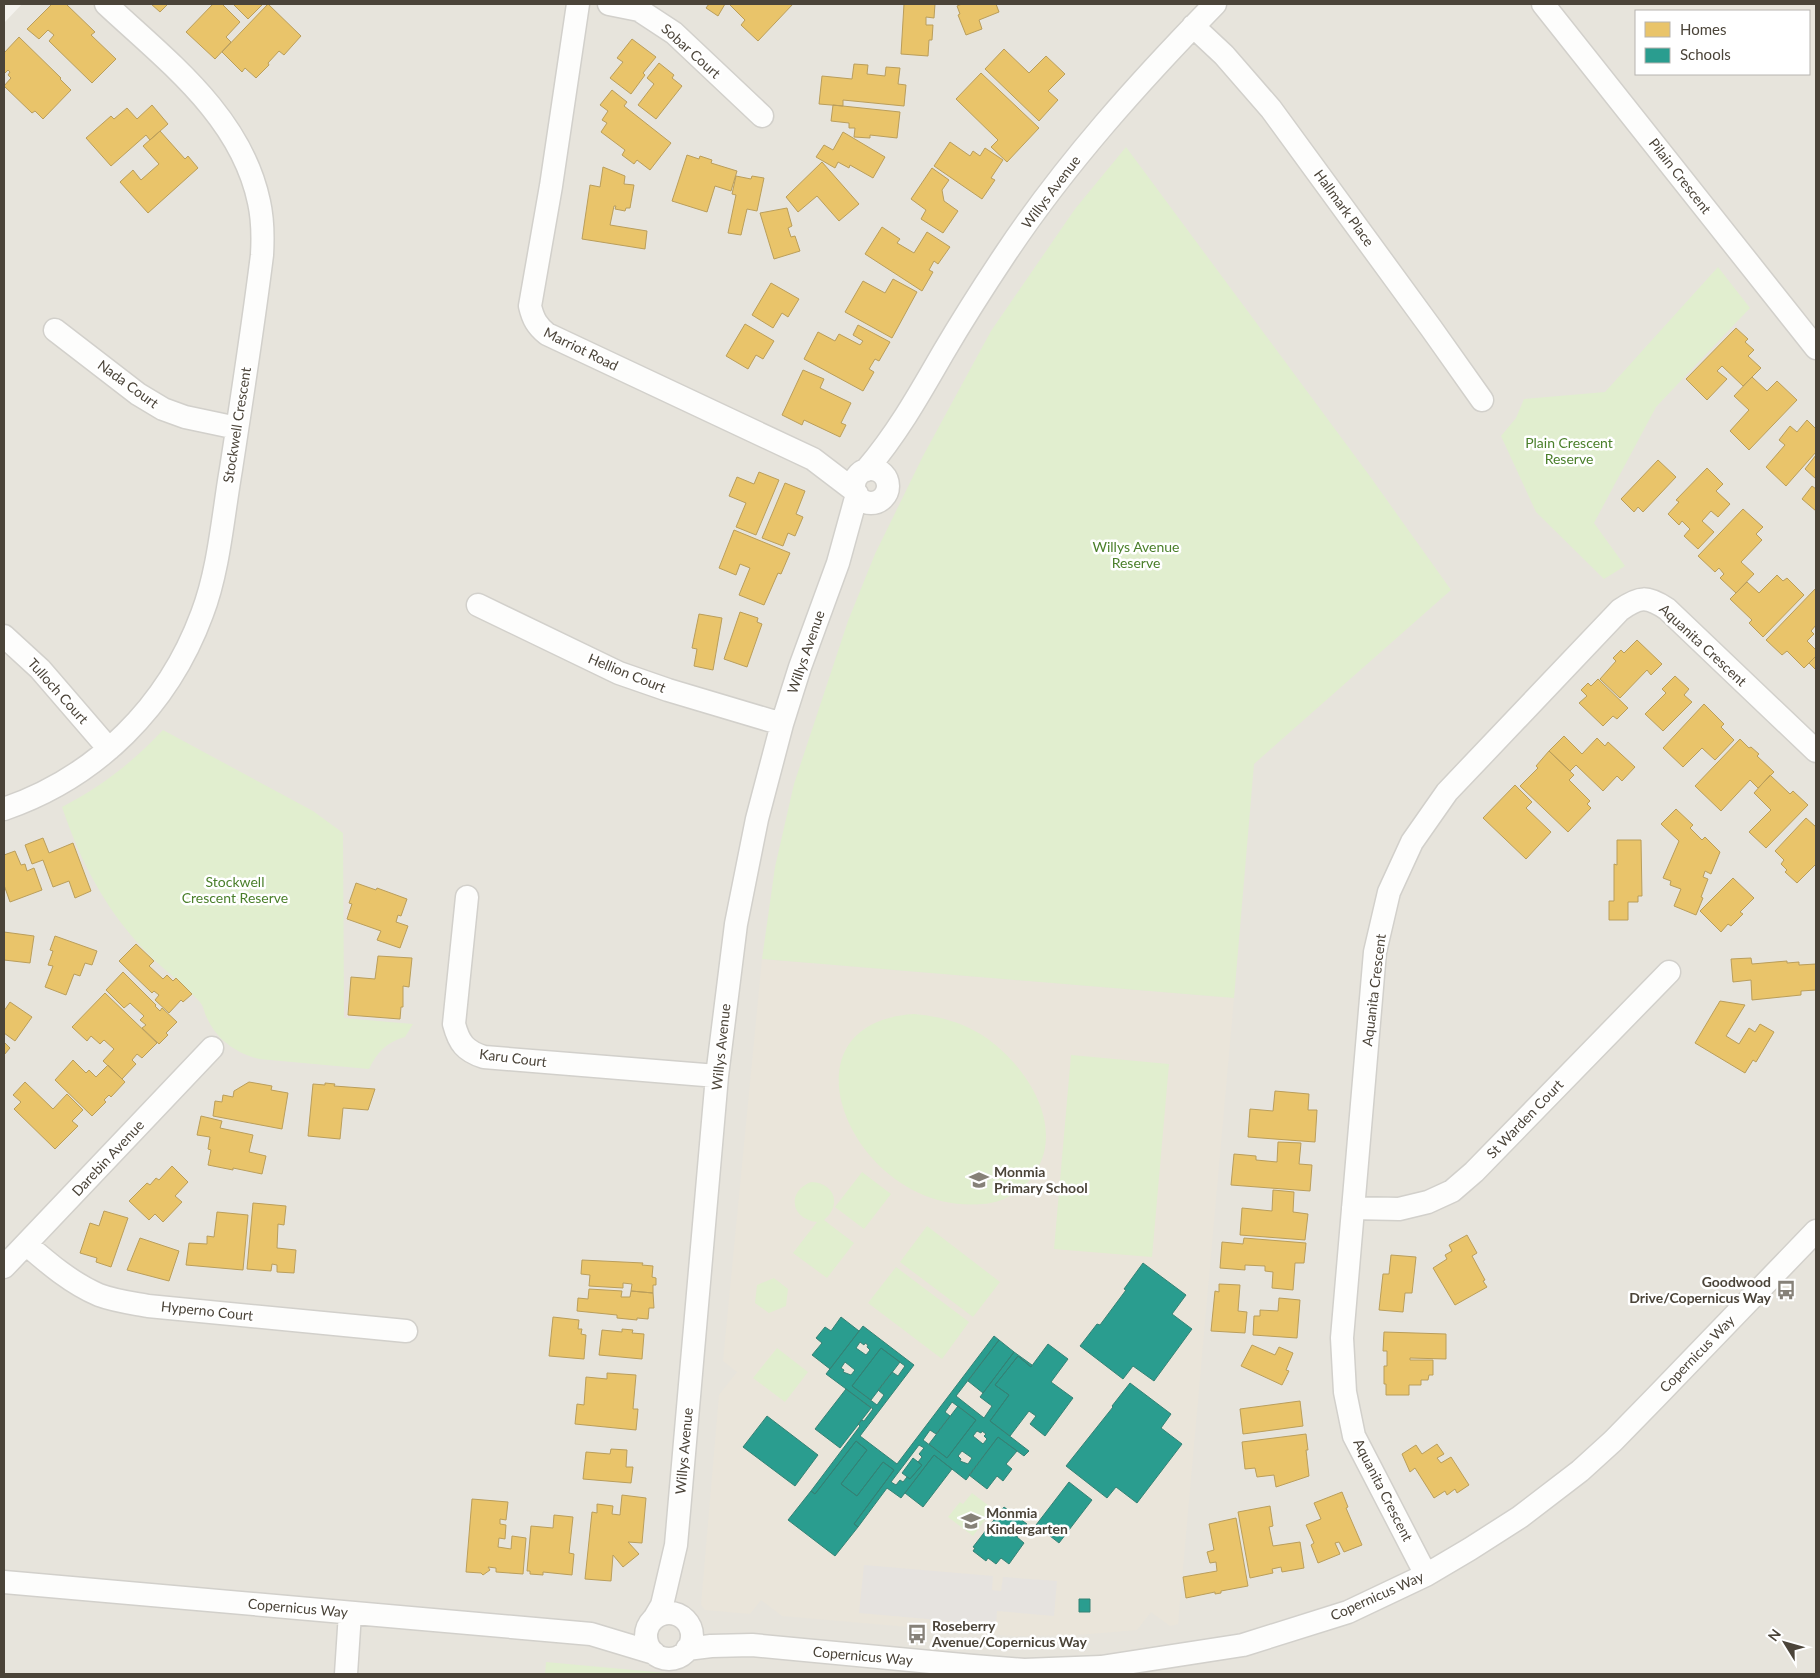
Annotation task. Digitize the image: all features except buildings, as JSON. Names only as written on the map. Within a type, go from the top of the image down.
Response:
[{"type":"street","name":"Stockwell Crescent","points":[[4,809],[46,792],[87,766],[109,749],[143,717],[162,692],[190,643],[203,613],[213,578],[238,428],[262,255],[263,228],[260,202],[242,152],[231,132],[195,88],[106,4]]},
{"type":"street","name":"Marriot Road","points":[[578,4],[551,186],[530,306],[533,319],[538,327],[547,334],[813,459],[856,493]]},
{"type":"street","name":"Sobar Court","points":[[609,4],[639,10],[667,28],[762,116]]},
{"type":"street","name":"Willys Avenue","points":[[865,470],[916,402],[978,296],[1043,202],[1119,106],[1215,4]]},
{"type":"street","name":"Pilain Crescent","points":[[1543,4],[1816,348]]},
{"type":"street","name":"Hallmark Place","points":[[1193,26],[1224,55],[1271,109],[1432,328],[1482,400]]},
{"type":"street","name":"Nada Court","points":[[55,330],[138,394],[163,409],[185,417],[238,428]]},
{"type":"street","name":"Willys Avenue","points":[[838,563],[884,490],[891,461],[916,402]]},
{"type":"street","name":"Marriot Road","points":[[813,459],[865,470]]},
{"type":"street","points":[[865,470],[877,470],[885,476],[884,490],[870,502],[860,498],[856,493],[855,482],[857,477],[865,470]]},
{"type":"street","name":"Willys Avenue","points":[[652,1620],[662,1605],[676,1545],[717,1076],[736,924],[757,819],[782,724],[800,667],[838,563],[856,493]]},
{"type":"street","name":"Aquanita Crescent","points":[[1426,1575],[1354,1436],[1345,1392],[1342,1338],[1375,952],[1389,892],[1412,842],[1448,792],[1620,610],[1632,602],[1642,599],[1653,600],[1667,609],[1816,751]]},
{"type":"street","name":"Hellion Court","points":[[478,605],[619,672],[668,690],[782,724]]},
{"type":"street","name":"Tulloch Court","points":[[4,636],[40,669],[109,749]]},
{"type":"street","name":"Karu Court","points":[[467,897],[454,1024],[458,1038],[467,1049],[484,1057],[717,1076]]},
{"type":"street","name":"St Warden Court","points":[[1353,1208],[1400,1209],[1428,1202],[1452,1191],[1474,1172],[1669,972]]},
{"type":"street","name":"Darebin Avenue","points":[[4,1267],[213,1048]]},
{"type":"street","name":"Copernicus Way","points":[[687,1649],[711,1646],[752,1646],[1024,1670],[1101,1671],[1243,1645],[1348,1612],[1426,1575],[1470,1549],[1520,1517],[1580,1471],[1650,1404],[1816,1231]]},
{"type":"street","name":"Hyperno Court","points":[[26,1244],[69,1278],[100,1295],[120,1301],[148,1306],[409,1330]]},
{"type":"street","name":"Willys Avenue","points":[[676,1545],[679,1586],[687,1622]]},
{"type":"street","name":"Copernicus Way","points":[[4,1582],[591,1634],[654,1653]]},
{"type":"street","points":[[346,1674],[350,1612]]},
{"type":"street","points":[[661,1614],[675,1614],[687,1622],[692,1636],[687,1649],[675,1658],[660,1657],[654,1653],[647,1642],[647,1629],[652,1620],[661,1614]]},
{"type":"street","name":"Copernicus Way","points":[[591,1634],[635,1628],[652,1620]]},
{"type":"street","name":"Copernicus Way","points":[[687,1622],[752,1646]]},
{"type":"shaded area","points":[[22,4],[1816,4],[1816,1674],[4,1674],[4,23]]},
{"type":"shaded area","name":"Monmia Primary School","points":[[762,959],[1234,998],[1178,1624],[1170,1626],[1151,1612],[1137,1630],[1078,1635],[1012,1636],[782,1616],[761,1600],[750,1614],[705,1610],[701,1605],[719,1395],[737,1372],[723,1361]]},
{"type":"shaded area","points":[[864,1565],[993,1576],[992,1590],[1001,1591],[1003,1577],[1057,1581],[1054,1616],[997,1611],[996,1625],[859,1613]]},
{"type":"green space","name":"Willys Avenue Reserve","points":[[1126,147],[1369,475],[1451,590],[1254,764],[1234,998],[762,959],[775,867],[794,784],[848,621],[875,554],[923,456],[991,331],[1075,209]]},
{"type":"green space","name":"Plain Crescent Reserve","points":[[1718,267],[1750,308],[1656,407],[1594,523],[1625,566],[1604,579],[1536,512],[1501,436],[1516,418],[1524,399],[1605,392]]},
{"type":"green space","name":"Stockwell Crescent Reserve","points":[[163,730],[313,811],[343,833],[344,1018],[413,1024],[405,1037],[383,1048],[369,1069],[259,1059],[235,1049],[216,1033],[199,1001],[151,957],[109,906],[87,868],[62,807],[116,773]]},
{"type":"green space","points":[[914,1014],[949,1020],[982,1035],[1014,1063],[1028,1081],[1038,1101],[1045,1122],[1046,1142],[1041,1163],[1028,1182],[1018,1191],[995,1202],[982,1204],[937,1200],[898,1181],[867,1152],[846,1117],[839,1081],[846,1049],[870,1025]]},
{"type":"green space","points":[[1071,1055],[1169,1064],[1152,1257],[1054,1249]]},
{"type":"green space","points":[[862,1172],[891,1194],[864,1229],[835,1207]]},
{"type":"green space","points":[[811,1182],[826,1186],[833,1196],[833,1208],[824,1220],[854,1243],[827,1278],[793,1253],[817,1222],[802,1216],[797,1211],[795,1205],[795,1198],[798,1192],[803,1186]]},
{"type":"green space","points":[[927,1226],[1000,1282],[973,1317],[900,1262]]},
{"type":"green space","points":[[896,1267],[969,1322],[942,1359],[868,1303]]},
{"type":"green space","points":[[774,1278],[788,1289],[786,1306],[769,1313],[755,1303],[757,1285]]},
{"type":"green space","points":[[777,1348],[808,1372],[785,1402],[753,1378]]},
{"type":"green space","points":[[972,1493],[993,1509],[973,1536],[948,1517],[960,1502],[963,1504]]},
{"type":"green space","points":[[546,1662],[677,1674],[545,1674]]},
{"type":"place","name":"Monmia Primary School","points":[[979,1180]]},
{"type":"place","name":"Goodwood Drive/Copernicus Way","points":[[1786,1290]]},
{"type":"place","name":"Monmia Kindergarten","points":[[971,1521]]},
{"type":"place","name":"Roseberry Avenue/Copernicus Way","points":[[917,1634]]}]
